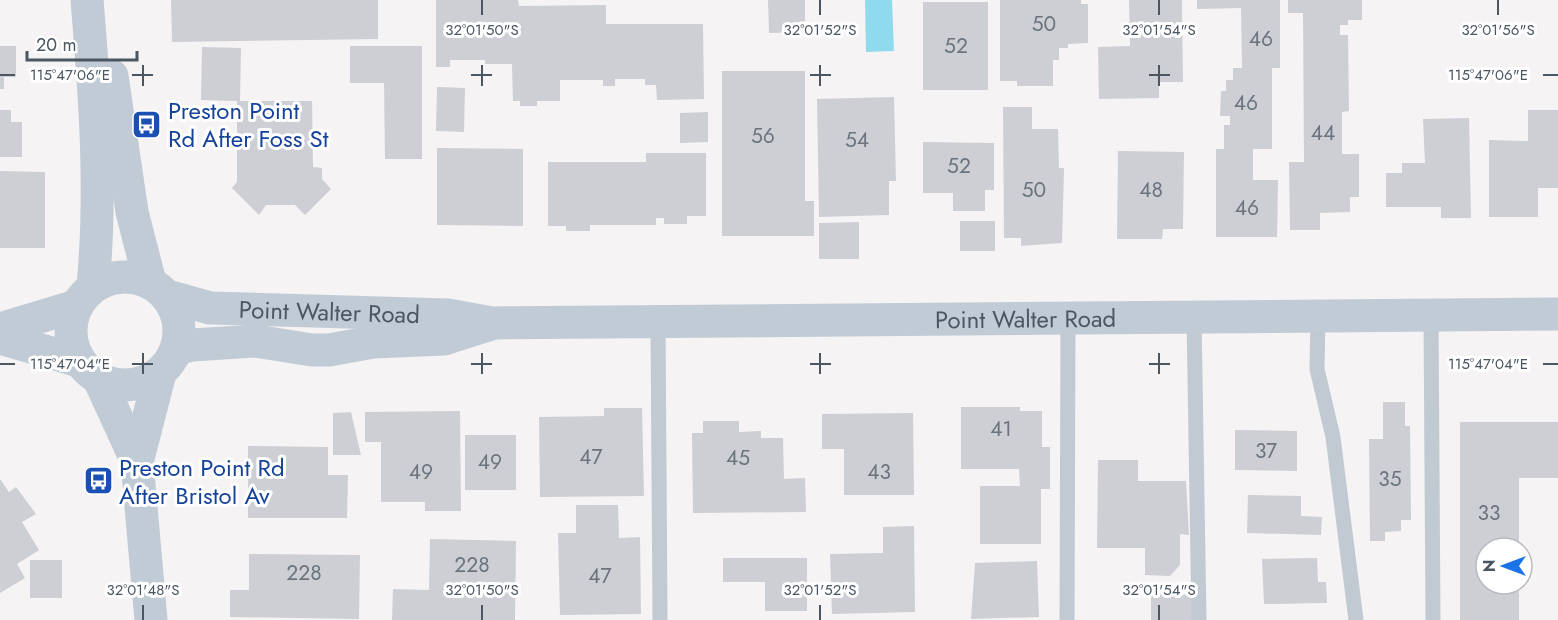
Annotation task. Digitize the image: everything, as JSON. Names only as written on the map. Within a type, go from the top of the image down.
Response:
[{"type":"main road","points":[[87,0],[98,184],[97,243],[84,296],[71,320],[70,334],[73,348],[89,370],[137,462]]},
{"type":"main road","points":[[102,0],[126,181],[158,289],[179,323],[179,339],[167,363],[137,462],[151,620]]},
{"type":"main road","name":"Point Walter Road","points":[[0,329],[84,296],[106,279],[121,276],[136,277],[158,289],[210,308],[448,315],[492,323],[1558,314]]},
{"type":"main road","name":"Point Walter Road","points":[[0,338],[89,370],[114,385],[131,385],[146,381],[180,348],[192,345],[256,341],[312,351],[329,350],[373,342],[444,339],[492,323]]},
{"type":"lane","points":[[1431,315],[1434,620]]},
{"type":"lane","points":[[1318,316],[1317,369],[1333,437],[1356,620]]},
{"type":"lane","points":[[1194,317],[1199,620]]},
{"type":"lane","points":[[1067,620],[1068,318]]},
{"type":"lane","points":[[658,322],[660,620]]},
{"type":"water","points":[[865,0],[892,0],[894,51],[866,52]]},
{"type":"building","points":[[171,0],[378,0],[378,39],[172,42]]},
{"type":"building","points":[[436,0],[518,0],[519,6],[606,5],[606,24],[703,24],[704,99],[657,100],[656,85],[645,85],[645,79],[615,79],[615,86],[603,86],[603,80],[560,80],[560,101],[537,101],[537,106],[520,106],[520,101],[513,101],[512,64],[485,64],[485,60],[450,60],[450,67],[436,67]]},
{"type":"building","points":[[768,0],[805,0],[805,32],[769,33]]},
{"type":"building","points":[[1000,0],[1081,0],[1081,4],[1088,4],[1088,43],[1068,44],[1068,48],[1059,48],[1059,60],[1053,60],[1053,86],[1017,86],[1017,81],[1000,81]]},
{"type":"building","points":[[1129,0],[1182,0],[1183,82],[1159,82],[1159,98],[1099,99],[1098,47],[1130,46]]},
{"type":"building","points":[[1197,0],[1280,0],[1280,68],[1272,68],[1272,149],[1253,149],[1253,180],[1278,180],[1277,237],[1216,237],[1216,149],[1224,149],[1224,125],[1230,125],[1230,116],[1220,116],[1221,91],[1226,91],[1226,80],[1233,80],[1233,68],[1242,68],[1241,8],[1197,9]]},
{"type":"building","points":[[1288,0],[1362,0],[1362,20],[1348,20],[1348,25],[1340,25],[1340,35],[1348,35],[1349,111],[1342,112],[1342,154],[1359,154],[1359,197],[1350,197],[1350,212],[1320,213],[1320,230],[1290,230],[1289,162],[1304,162],[1303,13],[1288,13]]},
{"type":"building","points":[[923,2],[988,2],[988,90],[923,90]]},
{"type":"building","points":[[0,46],[16,46],[16,77],[4,77],[4,89],[0,89]]},
{"type":"building","points":[[350,46],[422,46],[422,159],[385,159],[384,83],[350,83]]},
{"type":"building","points":[[202,47],[241,48],[240,101],[312,101],[313,167],[322,168],[322,179],[331,189],[305,215],[295,205],[266,205],[259,215],[232,188],[237,182],[237,101],[201,100]]},
{"type":"building","points":[[722,71],[805,71],[805,201],[814,201],[814,236],[722,236]]},
{"type":"building","points":[[437,87],[465,88],[464,132],[436,131]]},
{"type":"building","points":[[894,97],[896,181],[889,181],[889,215],[819,217],[817,99]]},
{"type":"building","points":[[1003,107],[1032,107],[1032,129],[1058,129],[1059,168],[1064,168],[1062,243],[1021,246],[1021,238],[1004,238]]},
{"type":"building","points":[[0,110],[11,110],[11,122],[22,122],[22,157],[0,157]]},
{"type":"building","points":[[1528,110],[1558,110],[1558,188],[1538,188],[1538,217],[1489,217],[1489,140],[1528,141]]},
{"type":"building","points":[[708,112],[708,142],[680,143],[680,113]]},
{"type":"building","points":[[1469,118],[1471,218],[1441,218],[1441,207],[1386,207],[1386,173],[1402,173],[1402,163],[1425,163],[1423,119]]},
{"type":"building","points":[[923,142],[994,143],[994,190],[985,190],[985,211],[953,211],[953,193],[923,193]]},
{"type":"building","points":[[437,148],[523,149],[523,226],[437,225]]},
{"type":"building","points":[[1118,151],[1184,152],[1183,229],[1163,229],[1162,239],[1117,239]]},
{"type":"building","points":[[646,153],[706,153],[706,216],[687,216],[687,224],[664,224],[664,218],[656,218],[656,225],[590,225],[590,231],[566,231],[566,226],[548,226],[548,162],[646,162]]},
{"type":"building","points":[[0,171],[45,172],[45,248],[0,248]]},
{"type":"building","points":[[960,221],[995,221],[995,251],[960,251]]},
{"type":"building","points":[[859,222],[859,259],[819,259],[819,223]]},
{"type":"building","points":[[1383,402],[1405,402],[1405,426],[1410,426],[1411,520],[1401,520],[1401,531],[1385,532],[1385,541],[1370,541],[1369,439],[1383,439]]},
{"type":"building","points":[[961,407],[1020,407],[1020,411],[1042,411],[1042,447],[1050,447],[1050,489],[1041,489],[1041,544],[980,544],[980,486],[1020,486],[1019,469],[961,469]]},
{"type":"building","points":[[604,408],[642,408],[644,496],[540,497],[539,417],[604,416]]},
{"type":"building","points":[[460,411],[461,511],[425,511],[425,502],[381,502],[381,442],[365,442],[365,412]]},
{"type":"building","points":[[351,412],[361,455],[333,455],[333,413]]},
{"type":"building","points":[[913,413],[914,495],[844,495],[844,449],[822,449],[822,414]]},
{"type":"building","points":[[703,421],[739,421],[739,432],[761,431],[761,438],[783,438],[784,479],[805,478],[806,512],[693,513],[692,433],[703,433]]},
{"type":"building","points":[[1460,422],[1558,422],[1558,478],[1519,478],[1519,536],[1474,536],[1474,596],[1519,596],[1519,620],[1460,620]]},
{"type":"building","points":[[1235,430],[1297,431],[1297,471],[1235,470]]},
{"type":"building","points":[[465,435],[516,435],[516,490],[465,490]]},
{"type":"building","points":[[248,446],[328,447],[328,475],[348,475],[347,518],[248,518]]},
{"type":"building","points":[[1098,460],[1138,460],[1138,481],[1186,481],[1189,535],[1180,534],[1180,565],[1170,576],[1145,575],[1145,548],[1097,548]]},
{"type":"building","points":[[0,479],[9,492],[16,487],[36,514],[22,522],[39,550],[17,564],[25,578],[0,593]]},
{"type":"building","points":[[1248,495],[1301,496],[1301,516],[1322,517],[1321,535],[1247,533]]},
{"type":"building","points":[[576,505],[618,505],[619,538],[640,537],[641,614],[560,615],[558,533],[576,533]]},
{"type":"building","points":[[914,526],[915,612],[832,614],[830,554],[883,553],[883,527]]},
{"type":"building","points":[[430,539],[516,541],[515,620],[392,620],[393,589],[429,590]]},
{"type":"building","points":[[249,554],[360,555],[359,619],[230,617],[230,590],[249,590]]},
{"type":"building","points":[[723,558],[807,558],[807,611],[765,611],[765,582],[723,582]]},
{"type":"building","points":[[1317,558],[1318,582],[1326,582],[1327,603],[1264,604],[1262,559]]},
{"type":"building","points":[[30,560],[62,560],[62,598],[30,598]]},
{"type":"building","points":[[1037,561],[1039,617],[971,619],[975,563]]},
{"type":"building","points":[[1151,594],[1194,595],[1193,620],[1151,620]]},
{"type":"place","name":"Preston Point Rd After Foss St","points":[[147,124]]},
{"type":"place","name":"Preston Point Rd After Bristol Av","points":[[98,481]]}]
